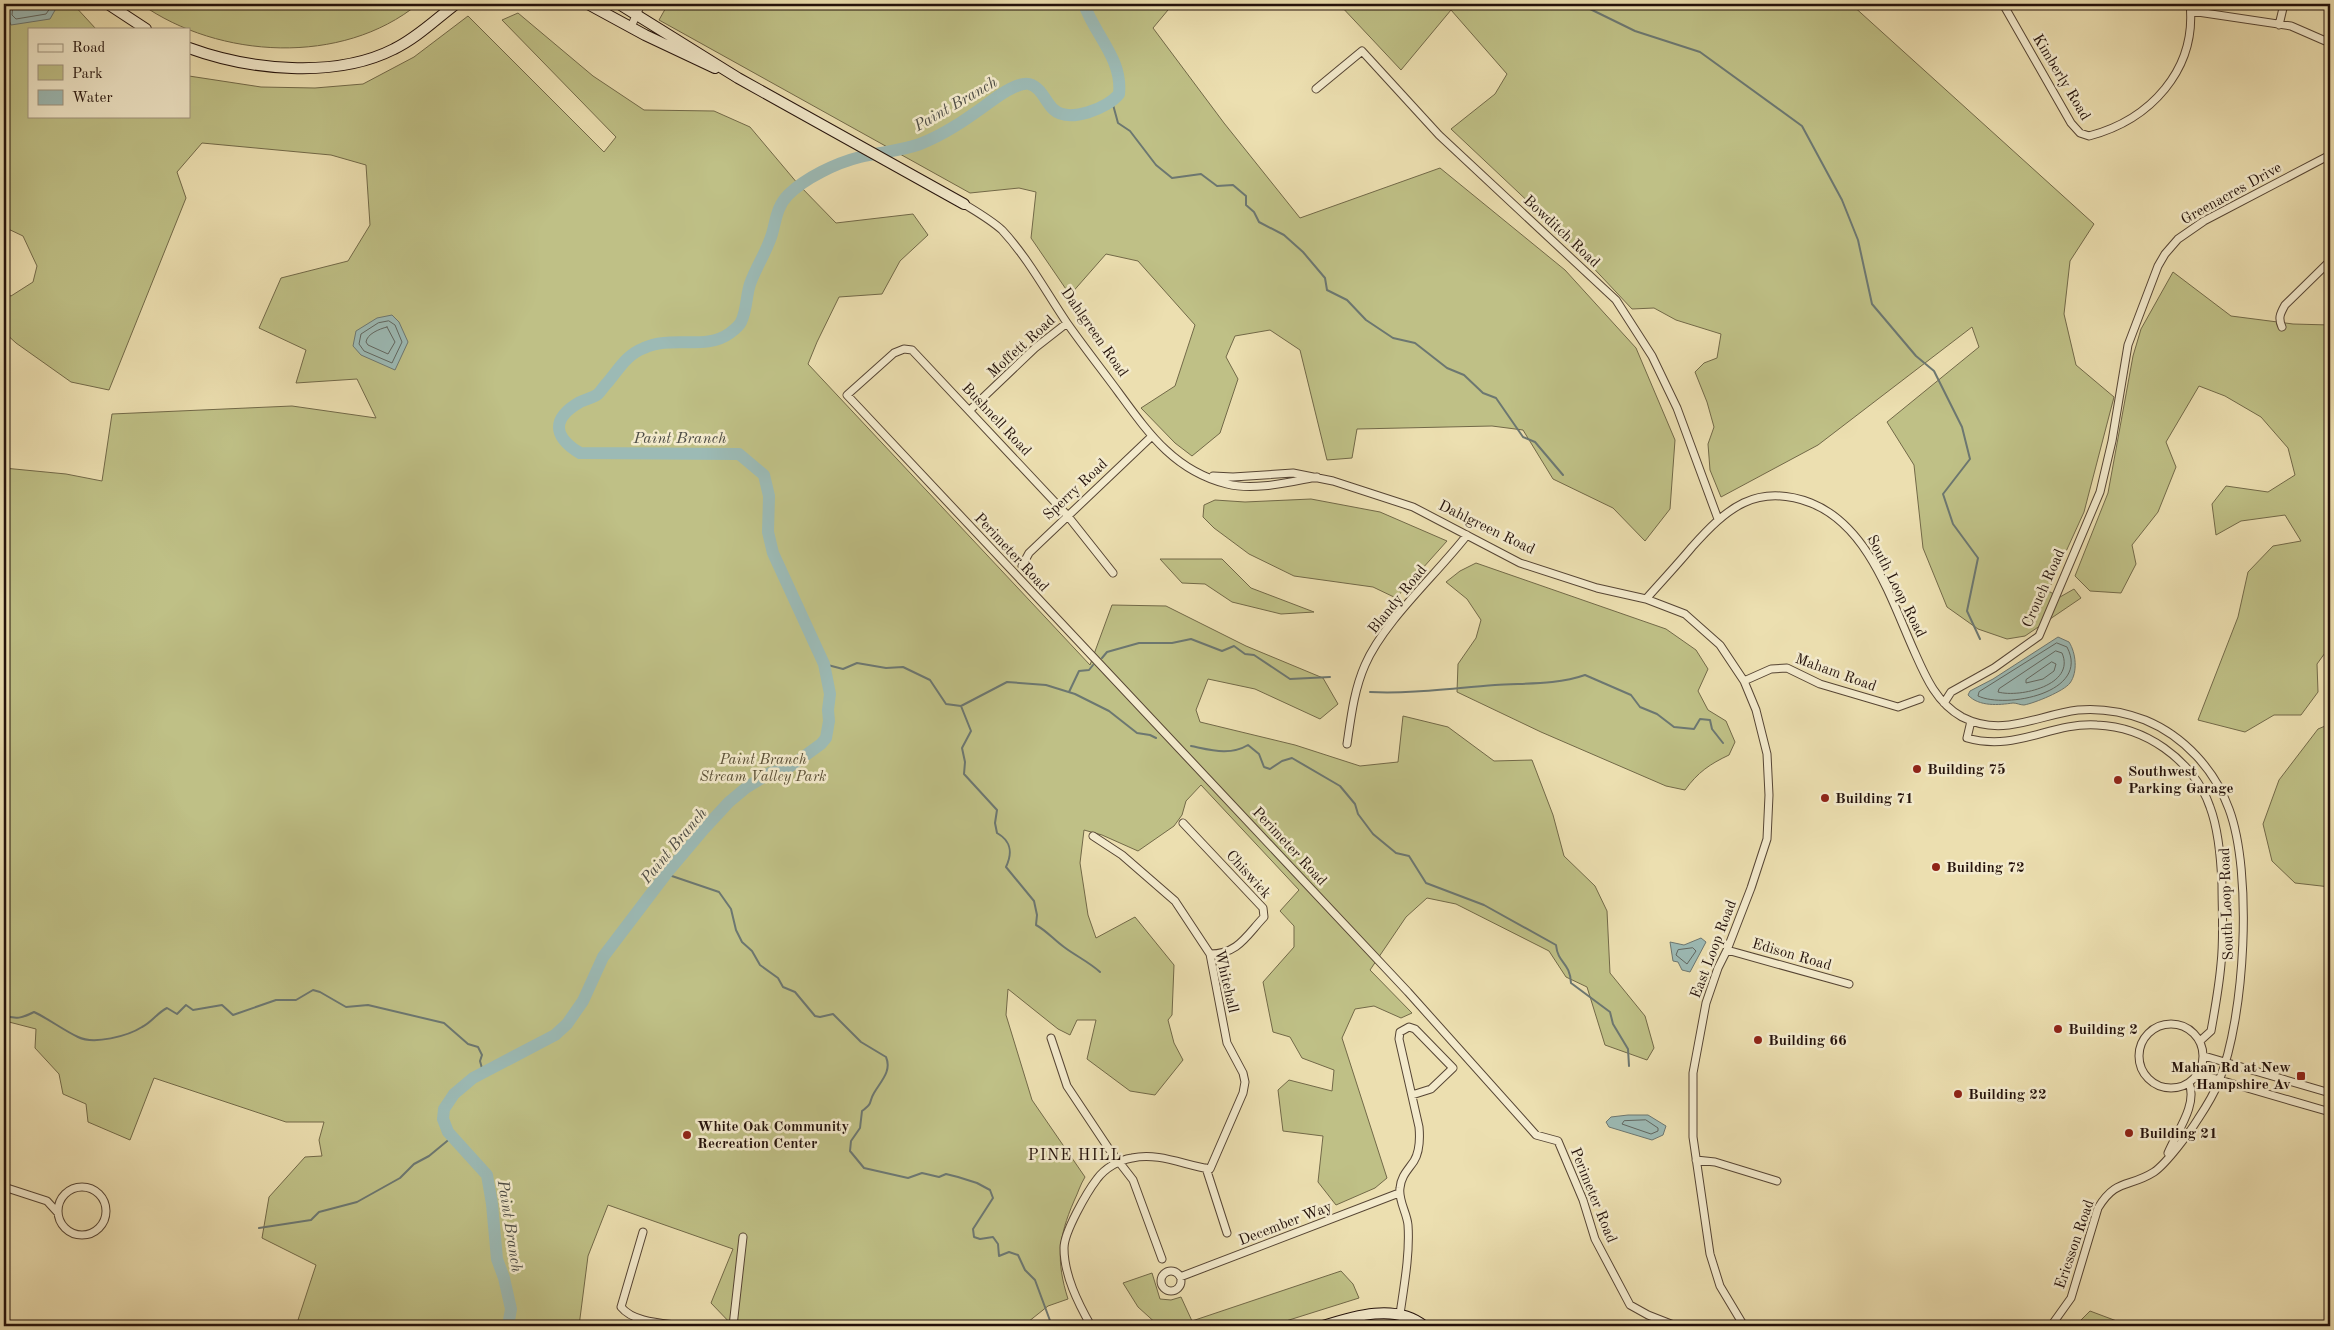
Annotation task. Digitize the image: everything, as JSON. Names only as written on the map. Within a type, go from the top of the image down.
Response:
[{"type":"street","points":[[108,4],[144,28]]},
{"type":"street","points":[[190,48],[238,62],[262,66],[314,67],[360,62],[387,52],[406,42],[456,4]]},
{"type":"street","points":[[588,4],[678,51],[738,78]]},
{"type":"street","points":[[619,4],[638,8],[738,78],[964,204]]},
{"type":"street","name":"Kimberly Road","points":[[2003,4],[2070,123],[2086,136],[2103,131],[2132,118],[2152,103],[2167,88],[2182,62],[2190,8]]},
{"type":"street","points":[[2279,25],[2284,4]]},
{"type":"street","points":[[631,27],[638,8]]},
{"type":"street","points":[[2190,8],[2279,25],[2310,33],[2330,44]]},
{"type":"street","name":"Bowditch Road","points":[[1316,89],[1362,50],[1439,135],[1616,300],[1652,356],[1677,408],[1718,519]]},
{"type":"street","name":"Greenacres Drive","points":[[2112,441],[2128,345],[2158,266],[2165,254],[2178,239],[2204,221],[2330,155]]},
{"type":"street","name":"Dahlgreen Road","points":[[964,204],[1001,230],[1023,256],[1067,323],[1151,437],[1172,458],[1203,474],[1233,477],[1293,473],[1317,477],[1364,490],[1413,507],[1520,562],[1597,588],[1646,598],[1685,614],[1720,645]]},
{"type":"street","points":[[2282,327],[2279,321],[2280,314],[2285,305],[2330,261]]},
{"type":"street","name":"Moffett Road","points":[[970,410],[1035,348],[1067,323]]},
{"type":"street","name":"Bushnell Road","points":[[847,395],[894,353],[904,348],[912,350],[1067,515],[1113,573]]},
{"type":"street","name":"Perimeter Road","points":[[847,395],[1388,971],[1536,1135],[1558,1141],[1583,1200],[1595,1238],[1630,1305],[1648,1315],[1676,1326]]},
{"type":"street","name":"Sperry Road","points":[[1022,566],[1028,553],[1151,437]]},
{"type":"street","name":"Crouch Road","points":[[1944,704],[1951,692],[2001,664],[2039,636],[2100,492],[2112,441]]},
{"type":"street","name":"South Loop Road","points":[[1718,519],[1737,506],[1757,498],[1781,496],[1804,501],[1828,512],[1849,528],[1863,545],[1926,677],[1944,704],[1960,716],[1992,726],[2012,726],[2076,710],[2111,711],[2132,716],[2163,729],[2189,748],[2205,767],[2221,792],[2232,817],[2237,839],[2242,889],[2243,928],[2240,978],[2225,1062],[2219,1080],[2197,1121],[2165,1162],[2155,1171],[2119,1185],[2107,1195]]},
{"type":"street","points":[[1646,598],[1718,519]]},
{"type":"street","name":"Blandy Road","points":[[1347,744],[1353,704],[1365,665],[1384,633],[1467,536]]},
{"type":"street","name":"East Loop Road","points":[[1720,645],[1744,681],[1756,710],[1767,754],[1770,795],[1767,839],[1755,879],[1728,950],[1718,968],[1706,1003],[1693,1073],[1693,1137],[1710,1254],[1720,1286],[1744,1326]]},
{"type":"street","name":"Maham Road","points":[[1744,681],[1771,669],[1787,668],[1820,684],[1898,707],[1920,699]]},
{"type":"street","name":"South Loop Road","points":[[1971,721],[1967,738],[1988,742],[2018,741],[2078,726],[2106,726],[2128,731],[2149,739],[2167,750],[2196,780],[2207,798],[2216,824],[2221,873],[2223,924],[2222,964],[2211,1031],[2200,1041]]},
{"type":"street","name":"Chiswick","points":[[1183,823],[1263,908],[1264,917],[1232,951],[1224,954],[1210,954]]},
{"type":"street","name":"Whitehall","points":[[1093,836],[1122,855],[1175,900],[1210,954],[1227,1043],[1243,1073],[1245,1082],[1243,1093],[1208,1168]]},
{"type":"street","name":"Edison Road","points":[[1728,950],[1849,984]]},
{"type":"street","points":[[2170,1025],[2188,1029],[2200,1041],[2204,1056],[2199,1074],[2189,1084],[2173,1087],[2162,1086],[2153,1082],[2140,1065],[2140,1048],[2150,1033],[2170,1025]]},
{"type":"street","points":[[1400,1314],[1408,1228],[1407,1212],[1399,1194],[1402,1179],[1414,1160],[1419,1142],[1412,1096],[1399,1039],[1400,1032],[1409,1027],[1415,1029],[1453,1068],[1431,1089],[1412,1096]]},
{"type":"street","points":[[1051,1038],[1067,1086],[1109,1149],[1120,1160],[1132,1180],[1162,1259]]},
{"type":"street","points":[[2204,1056],[2330,1092]]},
{"type":"street","points":[[2199,1074],[2330,1112]]},
{"type":"street","points":[[2165,1162],[2190,1103],[2192,1093],[2189,1084]]},
{"type":"street","points":[[1091,1326],[1082,1311],[1066,1269],[1064,1246],[1068,1232],[1097,1178],[1120,1160],[1147,1156],[1208,1168],[1227,1233]]},
{"type":"street","points":[[1696,1160],[1715,1162],[1777,1181]]},
{"type":"street","points":[[4,1187],[47,1201],[58,1213],[65,1228],[74,1234],[82,1235],[97,1230],[105,1220],[106,1208],[104,1200],[91,1188],[75,1188],[64,1195],[47,1201]]},
{"type":"street","name":"December Way","points":[[1180,1277],[1399,1194]]},
{"type":"street","points":[[58,1213],[58,1206],[64,1195]]},
{"type":"street","name":"Ericsson Road","points":[[2050,1326],[2057,1320],[2070,1298],[2098,1208],[2107,1195]]},
{"type":"street","points":[[643,1232],[621,1307],[627,1315],[636,1318],[683,1326]]},
{"type":"street","points":[[733,1326],[743,1237]]},
{"type":"street","points":[[1323,1326],[1355,1316],[1400,1314],[1424,1326]]},
{"type":"street","points":[[634,1326],[636,1318]]},
{"type":"green space","name":"Paint Branch Stream Valley Park","points":[[4,4],[73,4],[95,28],[28,28],[28,118],[190,118],[190,76],[261,87],[315,88],[363,84],[414,57],[468,16],[604,152],[616,137],[502,20],[518,13],[593,76],[644,110],[714,111],[750,127],[798,184],[836,223],[913,214],[928,235],[900,261],[882,294],[839,297],[808,364],[1090,665],[1112,605],[1166,606],[1246,646],[1323,678],[1338,704],[1320,719],[1255,689],[1208,679],[1196,710],[1200,722],[1295,745],[1360,766],[1398,762],[1403,716],[1448,727],[1494,761],[1532,760],[1553,815],[1564,856],[1595,886],[1607,911],[1610,973],[1645,1016],[1654,1048],[1647,1060],[1605,1045],[1587,987],[1566,977],[1549,951],[1456,904],[1427,898],[1406,917],[1370,970],[1412,1013],[1401,1018],[1374,1006],[1355,1009],[1342,1038],[1387,1178],[1375,1188],[1336,1205],[1318,1182],[1323,1136],[1283,1131],[1278,1090],[1289,1080],[1332,1091],[1334,1070],[1302,1058],[1290,1037],[1273,1032],[1263,982],[1294,947],[1294,926],[1280,911],[1299,890],[1201,785],[1186,801],[1182,815],[1174,826],[1138,851],[1102,835],[1084,830],[1080,863],[1088,915],[1096,938],[1135,917],[1174,965],[1172,1015],[1168,1020],[1174,1043],[1183,1060],[1155,1095],[1130,1091],[1087,1059],[1096,1020],[1077,1020],[1070,1035],[1058,1029],[1008,989],[1006,1015],[1032,1100],[1085,1177],[1069,1214],[1060,1250],[1060,1261],[1068,1299],[1048,1306],[1023,1326],[733,1326],[711,1303],[733,1249],[608,1205],[588,1256],[579,1326],[296,1326],[316,1265],[262,1238],[269,1197],[305,1157],[322,1156],[319,1140],[324,1122],[286,1122],[154,1078],[130,1140],[88,1122],[86,1104],[63,1094],[59,1074],[35,1048],[36,1029],[9,1022],[4,1027],[4,468],[66,474],[102,481],[112,414],[292,406],[376,418],[357,379],[296,383],[306,350],[259,328],[281,278],[348,261],[370,225],[366,165],[331,155],[202,143],[177,172],[186,198],[109,390],[71,382],[16,343],[4,332],[4,293],[11,296],[33,282],[37,266],[23,236],[4,227]]},
{"type":"green space","points":[[141,4],[418,4],[387,24],[354,38],[318,46],[280,48],[243,45],[206,36],[172,22]]},
{"type":"green space","points":[[668,4],[1173,4],[1153,28],[1224,123],[1300,218],[1440,168],[1565,270],[1636,348],[1675,440],[1670,509],[1645,541],[1613,508],[1553,479],[1523,430],[1492,426],[1357,429],[1352,458],[1327,460],[1300,350],[1270,330],[1235,336],[1226,357],[1238,379],[1220,433],[1192,456],[1175,443],[1141,408],[1175,386],[1195,325],[1138,261],[1106,254],[1070,295],[1031,238],[1036,192],[1019,188],[970,193],[659,20]]},
{"type":"green space","points":[[1339,4],[1851,4],[2094,224],[2070,261],[2064,314],[2076,365],[2114,397],[2084,512],[2048,591],[2060,597],[2074,589],[2081,598],[2025,636],[2007,639],[1978,629],[1947,607],[1923,548],[1914,465],[1887,422],[1979,347],[1972,327],[1818,445],[1721,497],[1710,470],[1708,444],[1714,427],[1707,402],[1695,372],[1704,363],[1717,358],[1721,334],[1676,320],[1654,308],[1632,309],[1553,225],[1451,129],[1495,94],[1507,74],[1451,10],[1401,70]]},
{"type":"green space","points":[[2173,272],[2231,316],[2293,324],[2330,325],[2330,646],[2317,664],[2318,692],[2301,715],[2274,715],[2245,732],[2198,720],[2238,617],[2248,572],[2273,546],[2301,541],[2285,515],[2241,521],[2216,535],[2212,504],[2226,486],[2268,492],[2295,475],[2288,448],[2261,417],[2225,396],[2199,386],[2166,442],[2176,467],[2158,512],[2132,545],[2136,564],[2121,593],[2090,591],[2075,576],[2108,493],[2133,356],[2141,329]]},
{"type":"green space","points":[[1311,499],[1380,512],[1447,541],[1396,598],[1373,587],[1294,576],[1249,554],[1214,528],[1203,517],[1204,505],[1215,500],[1245,502]]},
{"type":"green space","points":[[1160,559],[1222,559],[1251,588],[1314,612],[1281,614],[1232,602],[1205,584],[1182,583]]},
{"type":"green space","points":[[1476,563],[1666,629],[1696,650],[1708,669],[1698,691],[1708,710],[1726,721],[1735,742],[1729,755],[1705,769],[1685,790],[1666,786],[1541,732],[1457,692],[1458,664],[1476,638],[1481,620],[1467,599],[1446,582],[1460,571]]},
{"type":"green space","points":[[2330,724],[2330,887],[2295,883],[2272,861],[2263,824],[2279,780],[2318,729]]},
{"type":"green space","points":[[1341,1271],[1353,1284],[1359,1298],[1270,1326],[1159,1326],[1138,1307],[1123,1283],[1152,1273],[1160,1299],[1171,1300],[1181,1297],[1192,1321]]},
{"type":"green space","points":[[2090,1311],[2130,1326],[2075,1326]]},
{"type":"water","points":[[8,4],[58,5],[50,19],[11,25],[7,16]]},
{"type":"water","points":[[392,315],[399,322],[408,342],[395,370],[361,355],[353,346],[356,331],[377,318]]},
{"type":"water","points":[[2058,637],[2069,642],[2075,662],[2073,679],[2062,690],[2024,705],[1983,703],[1968,695],[1970,691],[1993,679]]},
{"type":"water","points":[[1701,938],[1706,942],[1690,972],[1682,970],[1678,962],[1673,961],[1670,942],[1684,945]]},
{"type":"water","points":[[1648,1115],[1666,1126],[1663,1135],[1652,1140],[1609,1127],[1606,1122],[1611,1117]]},
{"type":"waterway","name":"Paint Branch","points":[[508,1326],[511,1309],[504,1278],[497,1259],[492,1204],[487,1175],[448,1132],[443,1119],[444,1109],[454,1094],[473,1078],[555,1035],[567,1024],[583,1001],[603,957],[666,874],[704,829],[729,802],[747,787],[770,773],[788,768],[821,744],[826,738],[829,721],[830,694],[824,664],[773,553],[768,532],[769,496],[764,475],[739,454],[580,453],[571,447],[560,434],[560,421],[571,408],[598,394],[632,354],[654,344],[710,341],[721,338],[736,328],[743,317],[750,284],[770,240],[781,204],[788,195],[812,177],[831,167],[851,160],[920,144],[942,134],[1003,93],[1022,84],[1029,84],[1037,88],[1053,109],[1069,115],[1078,115],[1098,109],[1114,99],[1119,94],[1117,69],[1084,4]]},
{"type":"waterway","points":[[1583,4],[1635,31],[1700,52],[1802,126],[1842,200],[1858,240],[1872,304],[1916,356],[1934,371],[1962,427],[1970,459],[1943,494],[1953,524],[1978,558],[1967,611],[1980,639]]},
{"type":"waterway","points":[[1112,101],[1118,123],[1130,131],[1156,165],[1172,178],[1201,174],[1217,186],[1233,185],[1246,196],[1246,205],[1254,212],[1259,222],[1284,235],[1303,252],[1325,278],[1327,290],[1347,300],[1366,320],[1393,338],[1415,343],[1447,368],[1464,375],[1483,393],[1496,398],[1523,437],[1535,442],[1563,475]]},
{"type":"waterway","points":[[1102,658],[1107,652],[1139,643],[1172,643],[1191,639],[1222,651],[1234,646],[1245,654],[1254,655],[1290,679],[1330,677]]},
{"type":"waterway","points":[[824,664],[843,669],[857,663],[886,668],[903,667],[930,680],[946,704],[961,706],[1007,682],[1046,685],[1075,694],[1109,711],[1137,733],[1156,738]]},
{"type":"waterway","points":[[1069,692],[1079,671],[1089,670],[1093,665]]},
{"type":"waterway","points":[[1370,692],[1541,683],[1585,675],[1631,695],[1640,707],[1657,714],[1674,727],[1694,729],[1700,719],[1710,720],[1712,729],[1723,743]]},
{"type":"waterway","points":[[961,706],[971,731],[962,748],[965,762],[964,774],[997,810],[995,823],[997,833],[1008,843],[1010,852],[1006,867],[1034,901],[1037,915],[1036,925],[1100,972]]},
{"type":"waterway","points":[[1191,746],[1227,751],[1248,745],[1259,754],[1264,767],[1270,769],[1282,761],[1292,758],[1340,786],[1355,804],[1358,814],[1373,834],[1396,853],[1409,856],[1426,883],[1484,905],[1556,945],[1559,956],[1569,971],[1571,983],[1610,1012],[1613,1024],[1628,1049],[1629,1066]]},
{"type":"waterway","points":[[666,874],[719,892],[731,909],[736,930],[742,942],[752,951],[760,965],[778,978],[783,987],[795,992],[815,1016],[820,1017],[833,1014],[861,1042],[886,1057],[887,1071],[869,1104],[862,1111],[860,1128],[851,1141],[850,1151],[864,1168],[908,1178],[922,1173],[939,1177],[946,1174],[977,1183],[990,1190],[993,1198],[973,1229],[974,1237],[980,1239],[993,1237],[998,1244],[999,1256],[1009,1252],[1018,1255],[1025,1270],[1035,1280],[1052,1326]]},
{"type":"waterway","points":[[4,1015],[19,1018],[34,1012],[78,1037],[102,1040],[136,1030],[146,1025],[167,1008],[177,1014],[186,1005],[193,1010],[222,1005],[233,1015],[276,1000],[296,1000],[313,990],[346,1007],[368,1005],[444,1023],[468,1044],[478,1047],[482,1055],[480,1061],[483,1072]]},
{"type":"waterway","points":[[259,1228],[311,1220],[319,1212],[357,1202],[400,1178],[414,1164],[429,1156],[452,1137]]},
{"type":"place","name":"Building 75","points":[[1917,769]]},
{"type":"place","name":"Southwest Parking Garage","points":[[2118,780]]},
{"type":"place","name":"Building 71","points":[[1825,798]]},
{"type":"place","name":"Building 72","points":[[1936,867]]},
{"type":"place","name":"Building 2","points":[[2058,1029]]},
{"type":"place","name":"Building 66","points":[[1758,1040]]},
{"type":"place","name":"Mahan Rd at New Hampshire Av","points":[[2301,1076]]},
{"type":"place","name":"Building 22","points":[[1958,1094]]},
{"type":"place","name":"Building 21","points":[[2129,1133]]},
{"type":"place","name":"White Oak Community Recreation Center","points":[[687,1135]]},
{"type":"district","name":"PINE HILL","points":[[1075,1154]]}]
